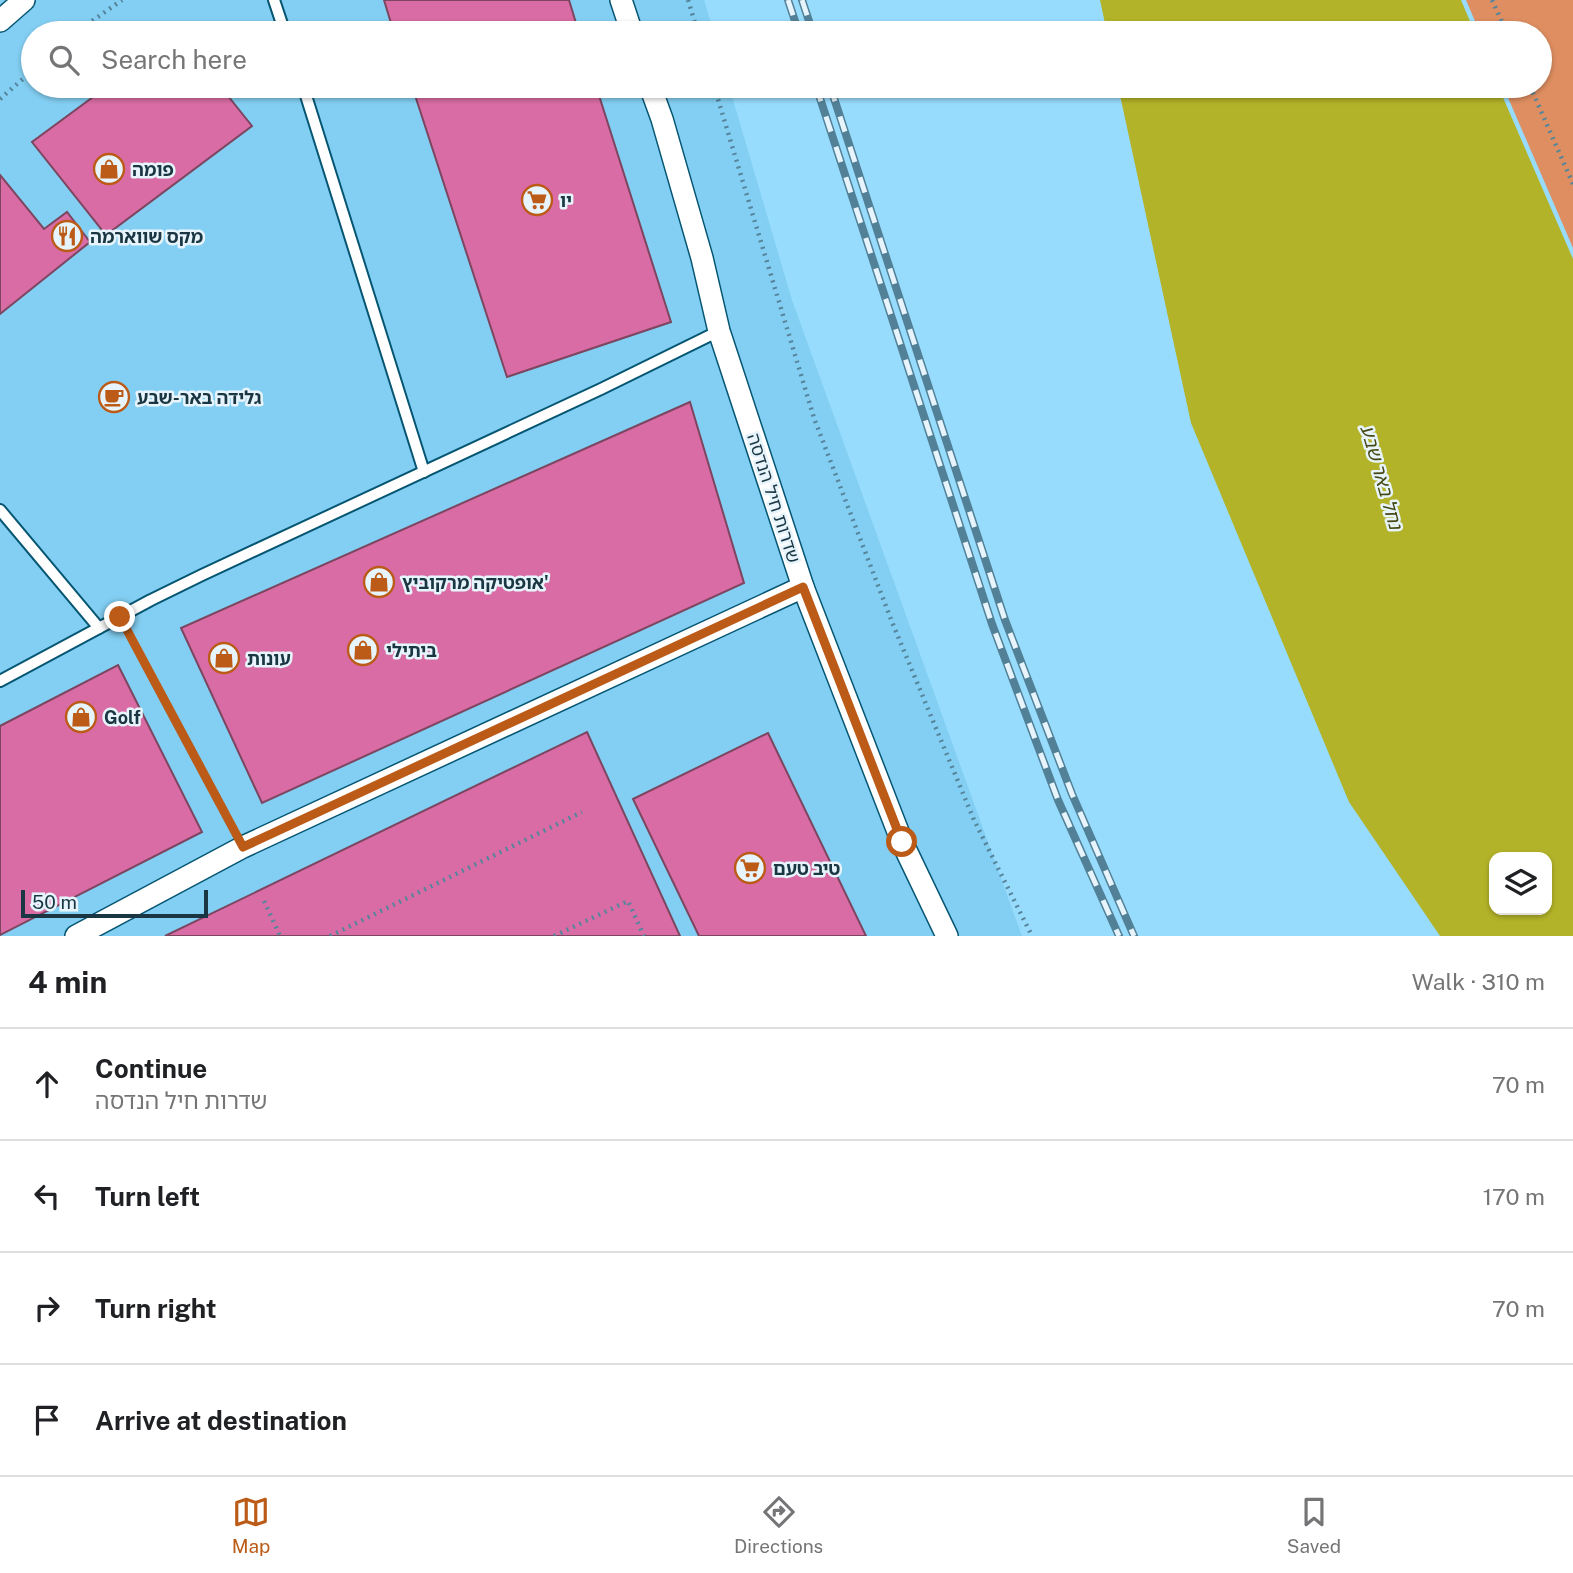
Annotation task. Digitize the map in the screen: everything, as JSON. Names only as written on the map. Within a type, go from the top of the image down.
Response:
[{"type":"street","points":[[0,21],[24,0]]},
{"type":"street","points":[[621,0],[628,21]]},
{"type":"street","name":"שדרות חיל הנדסה","points":[[654,98],[702,258],[719,331],[803,587],[902,842],[947,936]]},
{"type":"street","points":[[76,936],[243,847],[803,587]]},
{"type":"lane","points":[[275,3],[281,21]]},
{"type":"lane","points":[[307,98],[424,472]]},
{"type":"lane","points":[[0,681],[214,569],[601,389],[719,331]]},
{"type":"lane","points":[[0,510],[99,628]]},
{"type":"path","points":[[92,21],[122,0]]},
{"type":"path","points":[[688,0],[694,21]]},
{"type":"path","points":[[1492,0],[1502,21]]},
{"type":"path","points":[[0,99],[21,81]]},
{"type":"path","points":[[718,98],[814,418],[892,622],[974,820],[1032,936]]},
{"type":"path","points":[[1535,98],[1573,184]]},
{"type":"path","points":[[120,617],[243,847]]},
{"type":"path","points":[[330,936],[582,812]]},
{"type":"path","points":[[264,901],[280,936]]},
{"type":"path","points":[[554,936],[628,901],[644,936]]},
{"type":"shaded area","points":[[0,0],[704,0],[710,21],[21,21],[21,98],[733,98],[792,300],[1022,936],[0,936]]},
{"type":"shaded area","points":[[1466,0],[1573,0],[1573,248],[1508,98],[1552,98],[1552,21],[1475,21]]},
{"type":"water","points":[[1100,0],[1461,0],[1470,21],[1104,21]]},
{"type":"water","name":"נחל באר שבע","points":[[1121,98],[1503,98],[1573,259],[1573,936],[1440,936],[1349,802],[1191,423]]},
{"type":"building","points":[[384,0],[569,0],[575,21],[390,21]]},
{"type":"building","points":[[92,98],[230,98],[252,126],[106,235],[32,142]]},
{"type":"building","points":[[416,98],[600,98],[671,322],[507,377]]},
{"type":"building","points":[[0,175],[44,229],[67,212],[90,242],[0,314]]},
{"type":"building","points":[[690,402],[744,583],[262,803],[181,628]]},
{"type":"building","points":[[118,665],[202,832],[0,935],[0,726]]},
{"type":"building","points":[[587,732],[680,936],[165,936]]},
{"type":"building","name":"טיב טעם","points":[[768,733],[866,936],[699,936],[633,799]]},
{"type":"railway","points":[[788,0],[795,21]]},
{"type":"railway","points":[[802,0],[809,21]]},
{"type":"railway","points":[[820,98],[992,624],[1058,800],[1119,936]]},
{"type":"railway","points":[[834,98],[1005,620],[1072,794],[1134,936]]},
{"type":"place","name":"פומה","points":[[109,169]]},
{"type":"place","name":"יו","points":[[537,200]]},
{"type":"place","name":"מקס שווארמה","points":[[67,236]]},
{"type":"place","name":"גלידה באר-שבע","points":[[114,397]]},
{"type":"place","name":"אופטיקה מרקוביץ'","points":[[379,582]]},
{"type":"place","name":"ביתילי","points":[[363,650]]},
{"type":"place","name":"עונות","points":[[224,658]]},
{"type":"place","name":"Golf","points":[[81,717]]},
{"type":"place","name":"טיב טעם","points":[[750,868]]},
{"type":"route","points":[[120,617],[243,847],[803,587],[902,842]]}]
